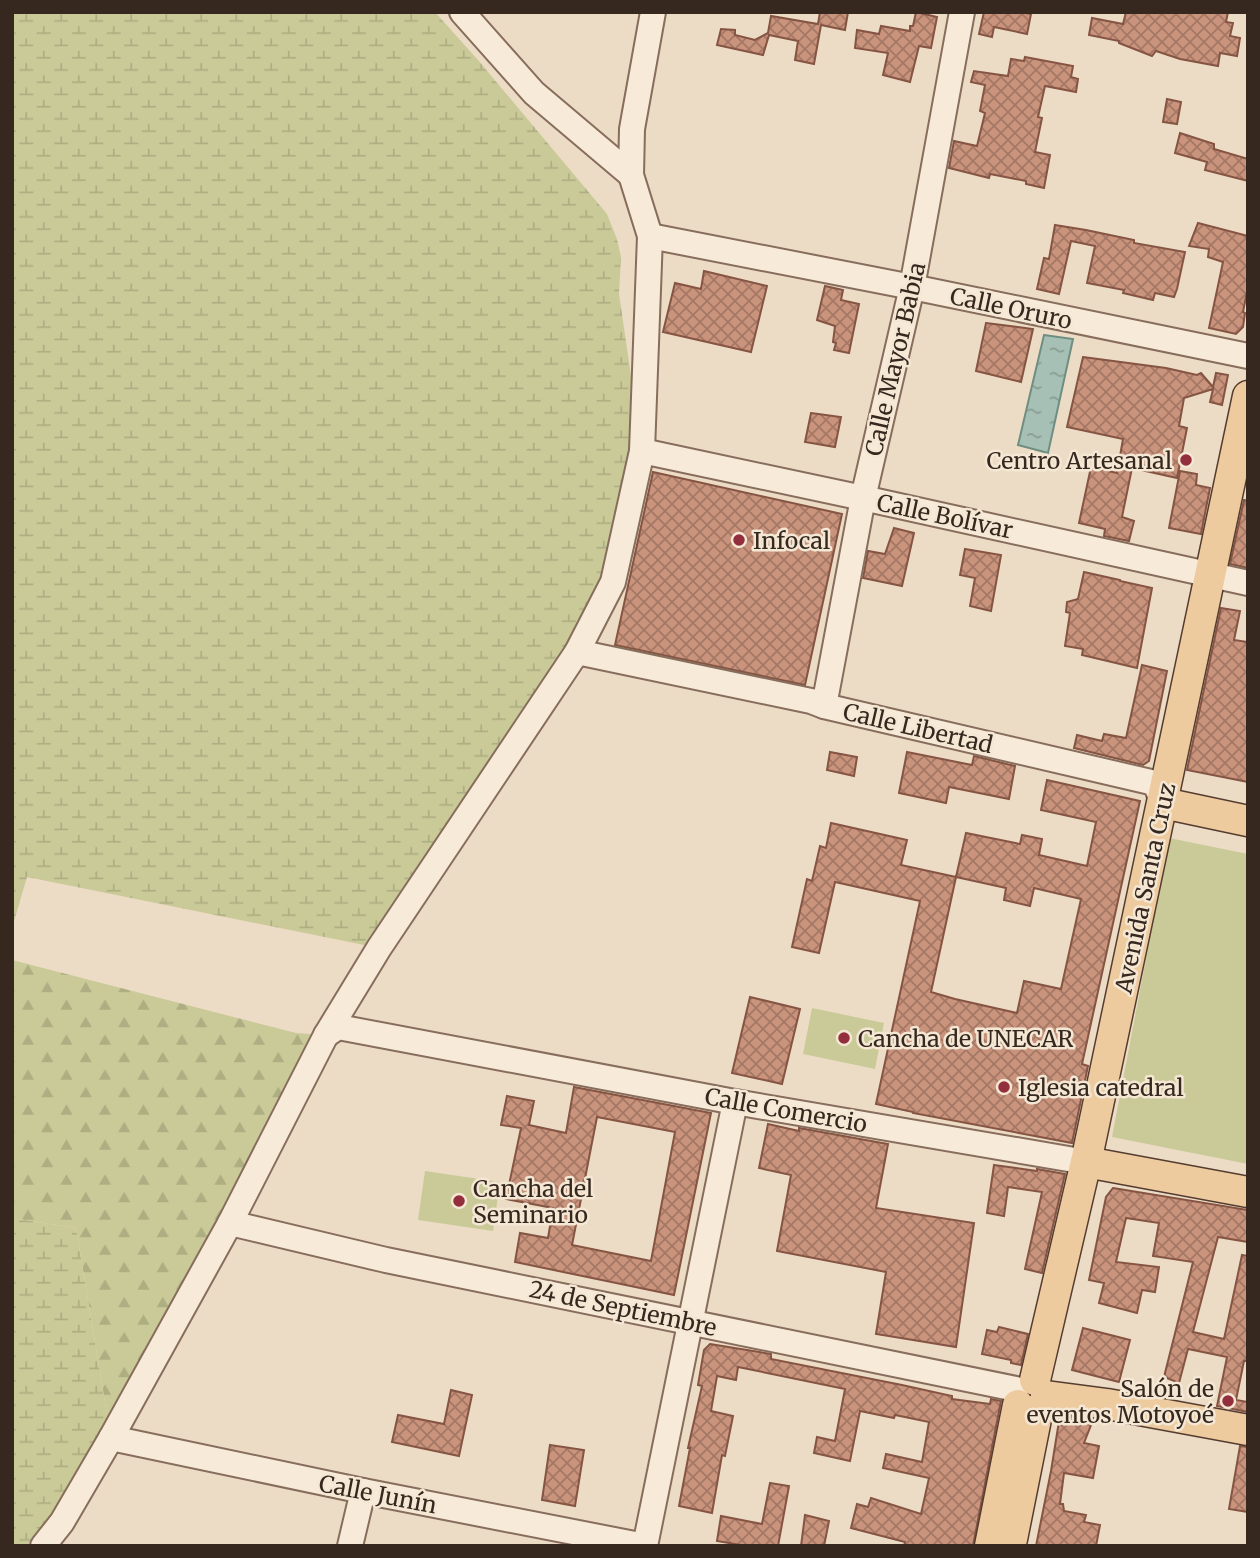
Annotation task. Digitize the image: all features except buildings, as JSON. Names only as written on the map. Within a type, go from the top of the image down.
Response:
[{"type":"main road","name":"Avenida Santa Cruz","points":[[989,1546],[1031,1396],[1086,1162],[1248,396]]},
{"type":"main road","points":[[1163,803],[1248,821]]},
{"type":"main road","name":"Calle Comercio","points":[[1086,1162],[1248,1192]]},
{"type":"main road","name":"Avenida Santa Cruz","points":[[1011,1546],[1031,1396]]},
{"type":"main road","name":"24 de Septiembre","points":[[1031,1396],[1107,1404],[1248,1430]]},
{"type":"street","points":[[462,12],[534,93],[632,175]]},
{"type":"street","points":[[43,1546],[62,1522],[111,1438],[230,1223],[326,1035],[386,937],[577,652],[613,582],[642,451],[650,236],[632,175],[632,129],[653,12]]},
{"type":"street","name":"Calle Mayor Babia","points":[[824,705],[863,498],[912,287],[962,12]]},
{"type":"street","name":"Calle Oruro","points":[[650,236],[1248,356]]},
{"type":"street","name":"Calle Bolívar","points":[[642,451],[1248,583]]},
{"type":"street","name":"Calle Libertad","points":[[577,652],[811,701],[1155,783],[1163,803]]},
{"type":"street","name":"Calle Comercio","points":[[326,1035],[338,1027],[735,1102],[1086,1162]]},
{"type":"street","points":[[645,1546],[735,1102]]},
{"type":"street","name":"24 de Septiembre","points":[[230,1223],[386,1260],[1031,1396]]},
{"type":"street","name":"Calle Junín","points":[[111,1438],[645,1546]]},
{"type":"street","points":[[350,1546],[363,1491]]},
{"type":"green space","points":[[12,12],[435,12],[607,214],[617,239],[621,257],[619,294],[642,451],[613,582],[379,948],[27,877],[12,928]]},
{"type":"green space","points":[[1169,838],[1248,854],[1248,1164],[1112,1137]]},
{"type":"green space","points":[[12,960],[296,1033],[326,1035],[111,1438],[76,1228],[12,1218]]},
{"type":"green space","name":"Cancha de UNECAR","points":[[812,1008],[884,1023],[875,1069],[803,1054]]},
{"type":"green space","name":"Cancha del Seminario","points":[[425,1171],[500,1182],[493,1231],[418,1220]]},
{"type":"green space","points":[[12,1218],[76,1228],[111,1438],[43,1546],[12,1546]]},
{"type":"water","points":[[1044,335],[1073,339],[1048,453],[1018,445]]},
{"type":"place","name":"Centro Artesanal","points":[[1186,460]]},
{"type":"place","name":"Infocal","points":[[739,540]]},
{"type":"place","name":"Cancha de UNECAR","points":[[844,1038]]},
{"type":"place","name":"Iglesia catedral","points":[[1004,1087]]},
{"type":"place","name":"Cancha del Seminario","points":[[459,1201]]},
{"type":"place","name":"Salón de eventos Motoyoé","points":[[1228,1401]]}]
